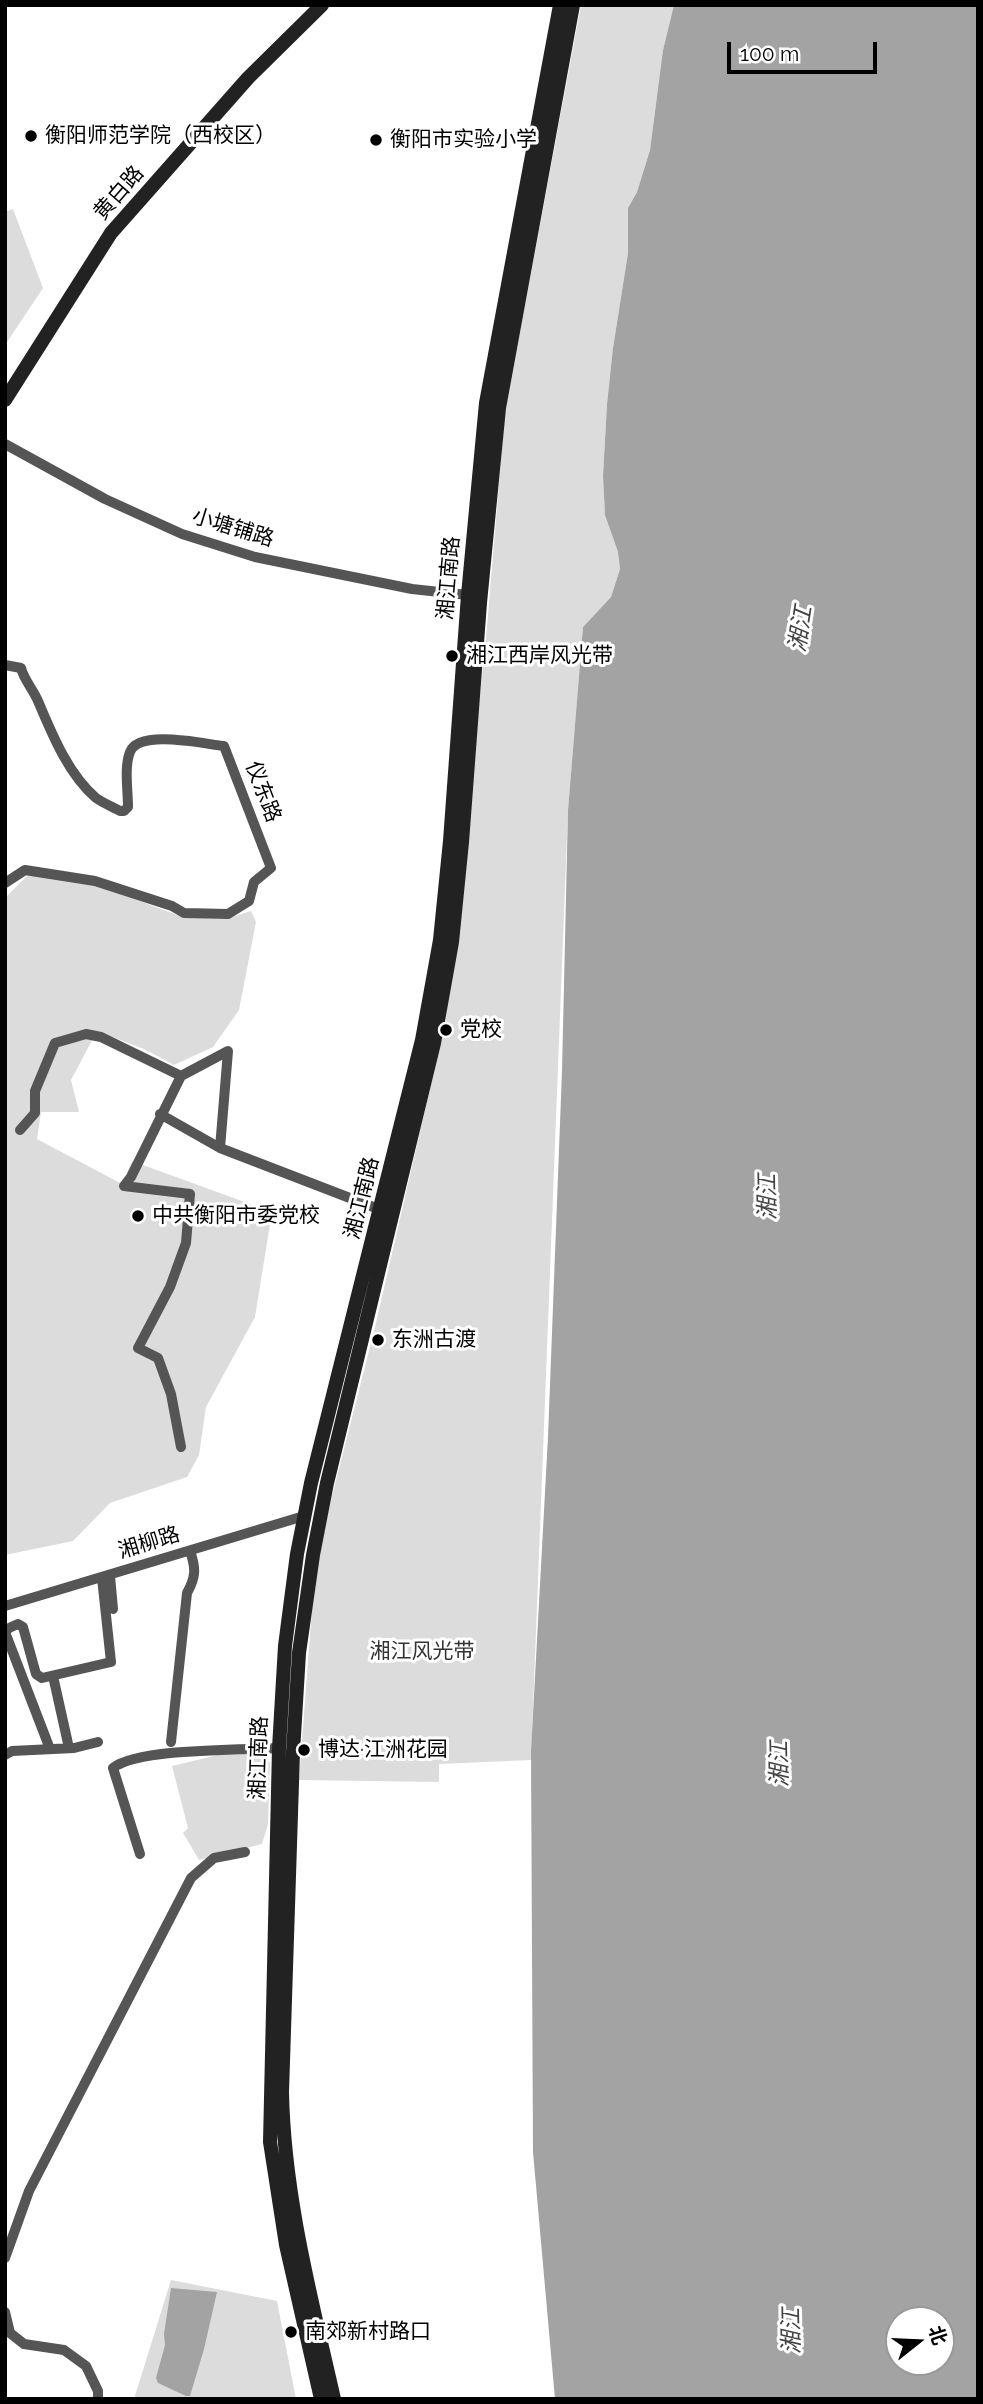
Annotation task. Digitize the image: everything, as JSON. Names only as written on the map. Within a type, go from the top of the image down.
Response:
[{"type":"main road","name":"黄白路","points":[[5,400],[111,233],[248,78],[322,5]]},
{"type":"main road","name":"湘江南路","points":[[321,2399],[286,2245],[270,2142],[279,1748],[285,1646],[304,1516],[422,1040],[440,940],[486,403],[560,5]]},
{"type":"main road","name":"湘江南路","points":[[334,2399],[299,2242],[283,2139],[282,2092],[292,1766],[299,1653],[313,1555],[327,1483],[431,1056],[452,942],[499,408],[573,5]]},
{"type":"street","name":"小塘铺路","points":[[5,443],[105,499],[182,534],[268,560],[412,589],[468,596]]},
{"type":"street","name":"仪东路","points":[[5,665],[21,668],[24,679],[72,769],[97,798],[120,811],[128,807],[128,761],[131,749],[139,742],[153,739],[224,746],[271,867],[254,882],[249,901],[228,914],[184,913],[172,906],[95,881],[25,870],[5,884]]},
{"type":"street","points":[[20,1130],[35,1113],[35,1091],[55,1043],[86,1034],[101,1037],[181,1076]]},
{"type":"street","points":[[181,1447],[171,1394],[158,1357],[138,1348],[170,1287],[186,1243],[190,1194],[124,1186],[181,1076],[228,1051],[220,1148]]},
{"type":"street","points":[[160,1114],[220,1148],[381,1210]]},
{"type":"street","name":"湘柳路","points":[[5,1606],[304,1516]]},
{"type":"street","points":[[171,1742],[187,1593],[194,1582],[196,1569],[190,1551]]},
{"type":"street","points":[[50,1749],[5,1632],[6,1629],[21,1625],[36,1674],[42,1678],[111,1662],[110,1602],[106,1577]]},
{"type":"street","points":[[53,1676],[69,1748]]},
{"type":"street","points":[[5,1755],[12,1751],[69,1748],[98,1742]]},
{"type":"street","points":[[140,1854],[113,1768],[121,1762],[155,1756],[279,1748]]},
{"type":"street","points":[[5,2258],[29,2191],[191,1878],[214,1858],[245,1852]]},
{"type":"street","points":[[5,2312],[10,2333],[24,2344],[64,2350],[86,2366],[98,2391],[98,2399]]},
{"type":"green space","name":"湘江风光带","points":[[581,5],[674,5],[663,50],[650,150],[637,192],[628,208],[628,253],[607,404],[603,476],[605,514],[618,552],[620,569],[611,597],[583,627],[568,810],[531,1760],[439,1764],[439,1782],[299,1780],[314,1582],[330,1504],[375,1327],[446,1019],[486,638],[505,413]]},
{"type":"green space","points":[[13,209],[43,288],[5,345],[5,212]]},
{"type":"green space","name":"中共衡阳市委党校","points":[[30,873],[98,885],[182,917],[226,919],[251,911],[256,922],[239,1010],[213,1047],[174,1065],[144,1049],[97,1031],[71,1080],[79,1112],[41,1112],[37,1139],[122,1184],[132,1161],[272,1212],[255,1317],[206,1407],[199,1455],[187,1477],[110,1503],[73,1541],[5,1555],[5,898]]},
{"type":"green space","points":[[222,1754],[265,1755],[270,1763],[268,1824],[262,1844],[199,1860],[183,1833],[188,1828],[172,1766]]},
{"type":"green space","points":[[171,2280],[277,2301],[296,2399],[134,2399]]},
{"type":"water","name":"湘江","points":[[674,5],[978,5],[978,2399],[555,2399],[533,2152],[531,1751],[548,1437],[562,1071],[568,810],[583,627],[611,597],[620,569],[618,552],[605,515],[603,476],[607,404],[628,253],[628,208],[637,192],[650,150],[663,50]]},
{"type":"water","points":[[171,2288],[217,2292],[190,2396],[158,2383],[156,2378],[165,2345],[164,2334]]},
{"type":"place","name":"衡阳师范学院（西校区）","points":[[31,136]]},
{"type":"place","name":"衡阳市实验小学","points":[[376,140]]},
{"type":"place","name":"湘江西岸风光带","points":[[452,656]]},
{"type":"place","name":"党校","points":[[446,1030]]},
{"type":"place","name":"中共衡阳市委党校","points":[[138,1216]]},
{"type":"place","name":"东洲古渡","points":[[378,1340]]},
{"type":"place","name":"博达·江洲花园","points":[[304,1750]]},
{"type":"place","name":"南郊新村路口","points":[[291,2332]]}]
